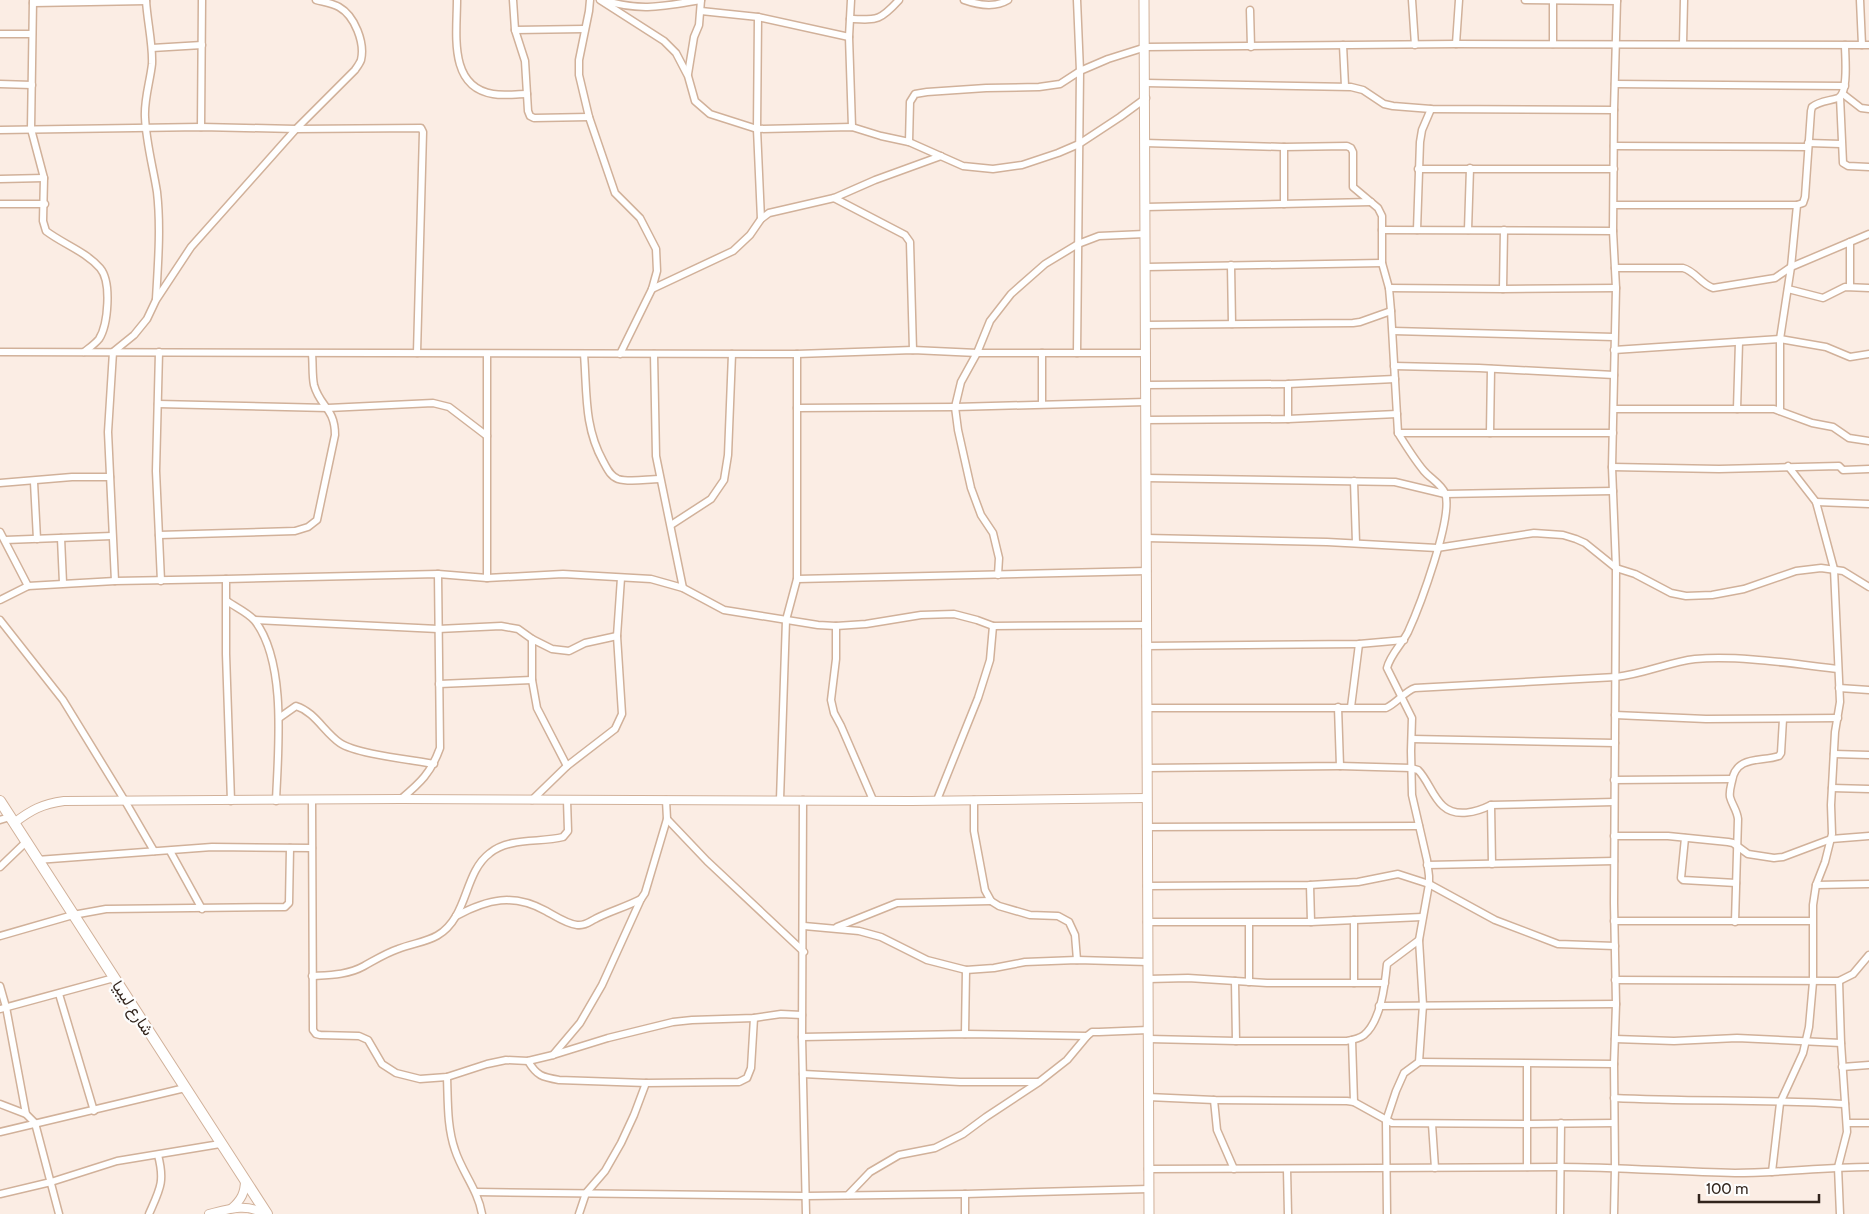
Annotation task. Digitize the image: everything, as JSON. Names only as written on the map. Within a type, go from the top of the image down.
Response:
[{"type":"highway","name":"شارع ليبيا","points":[[0,802],[8,820],[26,842],[266,1214]]},
{"type":"main road","points":[[1144,0],[1146,47],[1145,325],[1149,1214]]},
{"type":"street","points":[[84,352],[98,341],[104,329],[107,313],[107,287],[102,270],[84,254],[46,231],[43,221],[45,204],[44,178],[31,129],[33,1],[146,0],[152,48],[152,65],[145,99],[145,128],[157,194],[158,257],[156,300]]},
{"type":"street","points":[[201,126],[202,0]]},
{"type":"street","points":[[115,581],[108,432],[113,352],[134,335],[147,318],[156,300],[191,247],[296,129],[355,70],[361,60],[361,44],[357,30],[350,17],[340,7],[316,0]]},
{"type":"street","points":[[457,0],[457,51],[460,66],[466,80],[475,88],[493,94],[528,94]]},
{"type":"street","points":[[512,0],[515,30],[525,61],[528,112],[530,116],[534,118],[589,117]]},
{"type":"street","points":[[590,0],[579,68],[589,117],[615,193],[640,218],[656,249],[657,272],[652,289],[620,354]]},
{"type":"street","points":[[601,0],[632,8],[702,0],[690,56],[688,76]]},
{"type":"street","points":[[601,0],[664,41],[676,53],[688,76],[695,101],[710,114],[757,129],[852,127],[909,142],[962,166],[993,169],[1022,165],[1058,153],[1079,144],[1146,98]]},
{"type":"street","points":[[851,0],[849,37],[852,127]]},
{"type":"street","points":[[850,19],[878,19],[890,10],[898,0]]},
{"type":"street","points":[[964,0],[990,5],[1001,4],[1008,0]]},
{"type":"street","points":[[1077,0],[1080,71],[1077,353]]},
{"type":"street","points":[[1412,0],[1415,45]]},
{"type":"street","points":[[1456,44],[1459,0]]},
{"type":"street","points":[[1525,0],[1617,0],[1613,231],[1616,288],[1612,467],[1616,568],[1614,1214]]},
{"type":"street","points":[[1553,0],[1553,44]]},
{"type":"street","points":[[1683,44],[1684,0]]},
{"type":"street","points":[[909,142],[910,102],[915,94],[1060,84],[1080,71],[1108,59],[1146,47],[1251,47],[1343,44],[1866,45],[1860,0]]},
{"type":"street","points":[[1250,10],[1251,47]]},
{"type":"street","points":[[701,11],[758,17],[849,37]]},
{"type":"street","points":[[758,17],[757,129],[761,219]]},
{"type":"street","points":[[515,30],[584,29]]},
{"type":"street","points":[[0,34],[32,34]]},
{"type":"street","points":[[152,48],[202,44]]},
{"type":"street","points":[[1343,44],[1345,86]]},
{"type":"street","points":[[1845,45],[1845,86],[1841,96],[1842,160],[1844,165],[1869,167]]},
{"type":"street","points":[[1146,83],[1345,86],[1363,90],[1388,106],[1431,109],[1614,110]]},
{"type":"street","points":[[0,84],[32,85]]},
{"type":"street","points":[[1615,84],[1845,86]]},
{"type":"street","points":[[1614,205],[1797,205],[1804,200],[1812,108],[1817,104],[1841,96],[1861,108],[1869,108]]},
{"type":"street","points":[[1417,230],[1418,169],[1421,135],[1431,109]]},
{"type":"street","points":[[0,130],[201,126],[296,129],[421,128],[423,132],[417,353]]},
{"type":"street","points":[[1145,143],[1284,147],[1349,146],[1353,152],[1353,187],[1380,211],[1382,263],[1389,288],[1391,311],[1398,433],[1424,470],[1442,488],[1445,494],[1446,517],[1420,601],[1404,640],[1387,668],[1412,718],[1412,795],[1427,865],[1429,884],[1419,940],[1423,1005],[1419,1062]]},
{"type":"street","points":[[1614,146],[1841,144]]},
{"type":"street","points":[[1284,147],[1284,204]]},
{"type":"street","points":[[652,289],[733,251],[750,235],[761,219],[769,213],[834,198],[874,180],[941,156]]},
{"type":"street","points":[[1468,230],[1470,168]]},
{"type":"street","points":[[1418,169],[1614,169]]},
{"type":"street","points":[[0,179],[44,178]]},
{"type":"street","points":[[834,198],[905,235],[910,242],[913,350]]},
{"type":"street","points":[[1145,207],[1371,202]]},
{"type":"street","points":[[0,204],[45,204]]},
{"type":"street","points":[[1780,412],[1780,339],[1792,267],[1797,205]]},
{"type":"street","points":[[1382,230],[1613,231]]},
{"type":"street","points":[[1503,289],[1504,230]]},
{"type":"street","points":[[998,575],[999,558],[993,533],[981,515],[971,488],[958,430],[955,407],[961,382],[977,353],[990,321],[1011,294],[1045,264],[1078,244],[1099,236],[1145,234]]},
{"type":"street","points":[[1615,268],[1688,269],[1713,288],[1775,278],[1792,267],[1869,234]]},
{"type":"street","points":[[1850,242],[1850,286]]},
{"type":"street","points":[[1146,267],[1382,263]]},
{"type":"street","points":[[1231,265],[1232,324]]},
{"type":"street","points":[[1788,289],[1823,298],[1841,288],[1850,286],[1869,288]]},
{"type":"street","points":[[1389,288],[1616,288]]},
{"type":"street","points":[[1145,325],[1353,323],[1391,311]]},
{"type":"street","points":[[1392,331],[1614,337]]},
{"type":"street","points":[[1614,350],[1780,339],[1826,346],[1850,357],[1869,354]]},
{"type":"street","points":[[1737,409],[1739,342]]},
{"type":"street","points":[[0,352],[797,354],[913,350],[977,353],[1146,353]]},
{"type":"street","points":[[159,352],[156,471],[161,581]]},
{"type":"street","points":[[1042,353],[1042,404]]},
{"type":"street","points":[[159,535],[295,531],[308,527],[317,520],[335,435],[335,421],[314,385],[312,354]]},
{"type":"street","points":[[487,354],[488,578]]},
{"type":"street","points":[[584,354],[589,427],[595,446],[609,472],[616,478],[626,480],[660,479]]},
{"type":"street","points":[[654,354],[656,456],[683,588]]},
{"type":"street","points":[[671,524],[711,499],[724,480],[728,455],[732,354]]},
{"type":"street","points":[[780,800],[786,620],[798,579],[797,354]]},
{"type":"street","points":[[1394,366],[1614,375]]},
{"type":"street","points":[[1490,433],[1491,369]]},
{"type":"street","points":[[1146,385],[1288,384],[1395,379]]},
{"type":"street","points":[[1288,384],[1288,419]]},
{"type":"street","points":[[797,408],[955,407],[1146,402]]},
{"type":"street","points":[[158,404],[328,408],[433,403],[449,407],[487,436]]},
{"type":"street","points":[[1614,409],[1770,409],[1812,424],[1833,427],[1849,438],[1869,441]]},
{"type":"street","points":[[1146,420],[1288,419],[1397,414]]},
{"type":"street","points":[[1398,433],[1613,433]]},
{"type":"street","points":[[1772,1172],[1781,1100],[1807,1042],[1813,982],[1812,921],[1816,885],[1825,862],[1830,839],[1835,732],[1840,702],[1834,568],[1816,502],[1788,466]]},
{"type":"street","points":[[1612,467],[1719,469],[1839,466],[1843,470],[1869,469]]},
{"type":"street","points":[[0,483],[72,478],[110,478]]},
{"type":"street","points":[[1146,478],[1395,482],[1445,494],[1613,491]]},
{"type":"street","points":[[1354,481],[1356,543]]},
{"type":"street","points":[[34,482],[37,539]]},
{"type":"street","points":[[1816,502],[1869,504]]},
{"type":"street","points":[[0,532],[28,586]]},
{"type":"street","points":[[1146,538],[1356,543],[1437,548],[1534,533],[1549,533],[1576,538],[1616,568],[1635,574],[1671,593],[1697,597],[1744,589],[1807,569],[1834,568],[1856,578],[1869,587]]},
{"type":"street","points":[[5,540],[112,536]]},
{"type":"street","points":[[61,538],[63,584]]},
{"type":"street","points":[[798,579],[1147,571]]},
{"type":"street","points":[[401,799],[421,782],[434,764],[440,748],[438,574]]},
{"type":"street","points":[[0,600],[28,586],[115,581],[438,574],[488,578],[563,574],[651,579],[683,588],[724,610],[836,626],[866,624],[921,615],[954,614],[993,626],[1147,625]]},
{"type":"street","points":[[532,800],[567,766],[615,728],[622,714],[617,636],[621,578]]},
{"type":"street","points":[[226,579],[226,654],[231,801]]},
{"type":"street","points":[[227,601],[255,620],[266,641],[276,675],[279,718],[276,801]]},
{"type":"street","points":[[0,620],[63,700],[154,851]]},
{"type":"street","points":[[255,620],[438,629],[502,626],[518,629],[532,639],[552,649],[569,651],[585,643],[617,636]]},
{"type":"street","points":[[836,626],[836,659],[831,700],[834,713],[873,800]]},
{"type":"street","points":[[937,800],[978,698],[990,660],[993,626]]},
{"type":"street","points":[[532,639],[532,680],[537,708],[567,766]]},
{"type":"street","points":[[1146,646],[1359,644],[1404,640]]},
{"type":"street","points":[[1351,707],[1359,644]]},
{"type":"street","points":[[1147,708],[1387,708],[1402,698],[1407,692],[1416,688],[1616,678],[1637,675],[1693,660],[1718,658],[1838,669]]},
{"type":"street","points":[[439,684],[532,680]]},
{"type":"street","points":[[1839,688],[1869,690]]},
{"type":"street","points":[[279,718],[296,706],[306,709],[341,744],[357,750],[434,764]]},
{"type":"street","points":[[1338,707],[1340,766]]},
{"type":"street","points":[[1615,715],[1706,719],[1838,718]]},
{"type":"street","points":[[1735,922],[1738,815],[1730,796],[1732,779],[1735,770],[1746,762],[1779,756],[1781,753],[1783,719]]},
{"type":"street","points":[[1412,739],[1615,742]]},
{"type":"street","points":[[1834,754],[1869,755]]},
{"type":"street","points":[[1147,768],[1340,766],[1411,768],[1420,772],[1442,806],[1450,811],[1463,813],[1476,811],[1492,805],[1614,802]]},
{"type":"street","points":[[1614,780],[1732,779]]},
{"type":"street","points":[[1832,788],[1869,789]]},
{"type":"street","points":[[8,820],[45,804],[64,801],[401,799],[974,800],[1147,798]]},
{"type":"street","points":[[312,976],[342,974],[362,967],[398,949],[432,940],[456,916],[471,880],[479,865],[489,853],[504,844],[564,837],[568,831],[567,800]]},
{"type":"street","points":[[554,1055],[580,1023],[602,985],[646,893],[666,819],[666,800]]},
{"type":"street","points":[[803,800],[804,952],[802,1037],[806,1214]]},
{"type":"street","points":[[974,800],[974,831],[978,856],[985,890],[991,901],[999,906],[1030,915],[1058,916],[1069,922],[1075,935],[1077,960]]},
{"type":"street","points":[[312,801],[313,1030],[316,1034],[359,1036],[368,1040],[382,1064],[396,1073],[420,1079],[447,1077],[506,1060],[528,1060],[554,1055],[608,1038],[673,1022],[754,1018],[781,1014],[802,1015]]},
{"type":"street","points":[[1492,805],[1492,864]]},
{"type":"street","points":[[666,819],[707,861],[804,952]]},
{"type":"street","points":[[1147,826],[1418,826]]},
{"type":"street","points":[[1614,836],[1685,838],[1728,842],[1748,854],[1774,858],[1783,857],[1830,839],[1869,836]]},
{"type":"street","points":[[1685,838],[1683,880],[1736,883]]},
{"type":"street","points":[[0,867],[26,842]]},
{"type":"street","points":[[37,860],[212,847],[312,848]]},
{"type":"street","points":[[0,936],[73,915],[106,909],[285,907],[289,903],[290,848]]},
{"type":"street","points":[[170,851],[202,909]]},
{"type":"street","points":[[1427,865],[1614,861]]},
{"type":"street","points":[[1147,886],[1358,882],[1398,874],[1429,884],[1494,920],[1558,944],[1615,946]]},
{"type":"street","points":[[1310,884],[1311,922]]},
{"type":"street","points":[[1816,885],[1869,884]]},
{"type":"street","points":[[456,916],[471,908],[493,901],[517,900],[541,908],[575,925],[584,925],[614,909],[641,900]]},
{"type":"street","points":[[836,928],[896,902],[991,901]]},
{"type":"street","points":[[1148,922],[1311,922],[1422,917]]},
{"type":"street","points":[[1354,920],[1354,983]]},
{"type":"street","points":[[1614,920],[1812,921]]},
{"type":"street","points":[[1249,923],[1249,982]]},
{"type":"street","points":[[804,926],[859,931],[880,937],[927,960],[966,970],[994,968],[1026,962],[1077,960],[1148,962]]},
{"type":"street","points":[[848,1195],[870,1172],[899,1156],[935,1148],[963,1134],[1039,1082],[1067,1060],[1092,1032],[1236,1041],[1352,1040],[1362,1037],[1370,1029],[1379,1006],[1386,983],[1388,963],[1419,940]]},
{"type":"street","points":[[1615,980],[1839,981],[1853,974],[1869,955]]},
{"type":"street","points":[[965,1034],[966,970]]},
{"type":"street","points":[[3,1008],[114,978]]},
{"type":"street","points":[[1148,978],[1188,978],[1249,982],[1386,983]]},
{"type":"street","points":[[1235,981],[1236,1041]]},
{"type":"street","points":[[1839,981],[1840,1043],[1847,1124],[1847,1137],[1838,1167],[1840,1214]]},
{"type":"street","points":[[0,986],[26,1114]]},
{"type":"street","points":[[58,994],[94,1111]]},
{"type":"street","points":[[1379,1006],[1616,1004]]},
{"type":"street","points":[[528,1060],[535,1072],[545,1078],[559,1080],[646,1083],[739,1082],[747,1078],[751,1068],[754,1018]]},
{"type":"street","points":[[802,1037],[965,1034],[1087,1036]]},
{"type":"street","points":[[1615,1039],[1705,1041],[1737,1038],[1840,1043]]},
{"type":"street","points":[[1352,1040],[1354,1102]]},
{"type":"street","points":[[1387,1214],[1386,1122],[1404,1073],[1419,1062],[1614,1064]]},
{"type":"street","points":[[1527,1064],[1527,1167]]},
{"type":"street","points":[[1842,1067],[1869,1066]]},
{"type":"street","points":[[803,1074],[960,1082],[1039,1082]]},
{"type":"street","points":[[447,1077],[450,1131],[456,1152],[476,1192],[482,1214]]},
{"type":"street","points":[[579,1214],[586,1193],[605,1170],[621,1143],[646,1083]]},
{"type":"street","points":[[0,1132],[184,1088]]},
{"type":"street","points":[[1148,1097],[1354,1102],[1386,1122],[1432,1124],[1614,1122]]},
{"type":"street","points":[[1614,1098],[1718,1102],[1781,1100],[1845,1104]]},
{"type":"street","points":[[1214,1100],[1217,1130],[1221,1142],[1228,1152],[1234,1170]]},
{"type":"street","points":[[0,1104],[26,1114],[35,1124],[59,1214]]},
{"type":"street","points":[[1560,1214],[1559,1167],[1561,1123]]},
{"type":"street","points":[[1847,1124],[1869,1123]]},
{"type":"street","points":[[1432,1124],[1434,1168]]},
{"type":"street","points":[[0,1194],[51,1182],[98,1166],[220,1144]]},
{"type":"street","points":[[148,1214],[160,1191],[162,1173],[158,1155]]},
{"type":"street","points":[[1148,1169],[1615,1167],[1735,1173],[1869,1167]]},
{"type":"street","points":[[1287,1169],[1288,1214]]},
{"type":"street","points":[[232,1208],[240,1201],[244,1193],[244,1179]]},
{"type":"street","points":[[476,1192],[806,1196],[965,1194],[1149,1188]]},
{"type":"street","points":[[965,1194],[965,1214]]},
{"type":"street","points":[[209,1214],[232,1208],[251,1207],[266,1214]]}]
